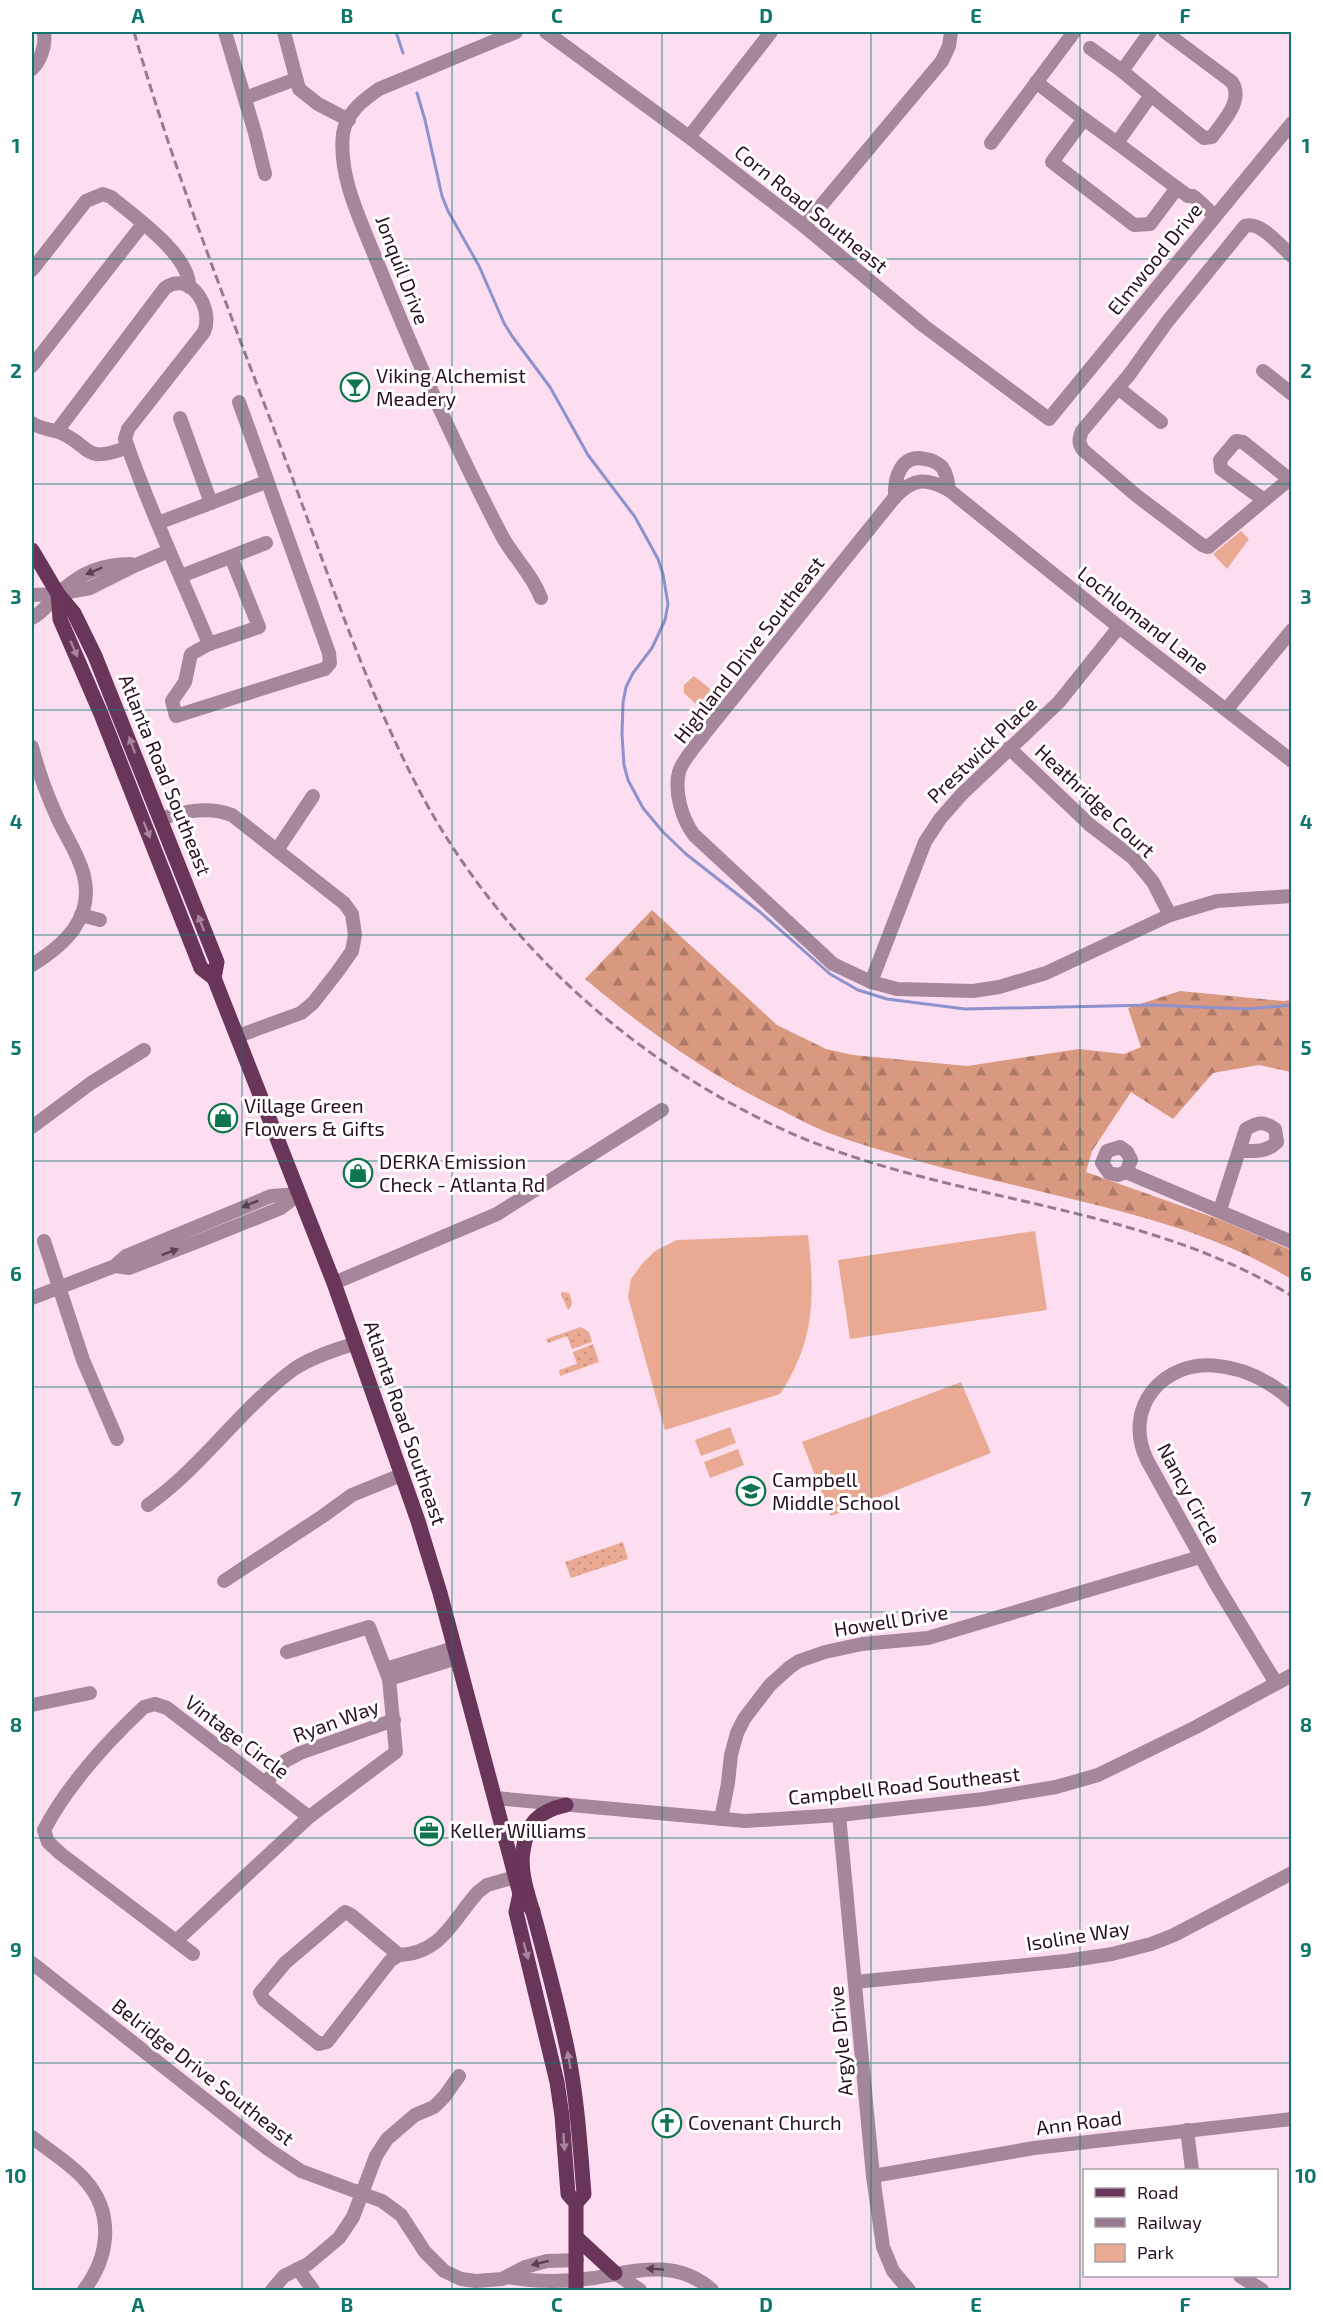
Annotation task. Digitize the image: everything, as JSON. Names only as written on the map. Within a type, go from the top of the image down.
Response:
[{"type":"main road","name":"Atlanta Road Southeast","points":[[32,550],[58,594],[74,613],[95,656],[217,962],[214,978]]},
{"type":"main road","name":"Atlanta Road Southeast","points":[[58,594],[60,619],[101,714],[201,968],[214,978],[238,1036],[334,1283],[429,1557],[515,1877],[520,1894],[533,1911],[564,2038],[575,2095],[584,2194],[576,2203]]},
{"type":"main road","points":[[533,1911],[523,1874],[522,1852],[527,1833],[537,1818],[547,1809],[566,1805]]},
{"type":"main road","name":"Atlanta Road Southeast","points":[[520,1894],[516,1912],[537,1992],[562,2116],[568,2194],[576,2203],[576,2285]]},
{"type":"main road","points":[[577,2238],[615,2273]]},
{"type":"street","points":[[32,69],[37,64],[43,49],[44,32]]},
{"type":"street","points":[[225,32],[265,174]]},
{"type":"street","points":[[284,32],[299,89],[305,96],[348,120],[363,100],[379,89],[516,32]]},
{"type":"street","name":"Corn Road Southeast","points":[[546,32],[689,137],[804,226],[924,326],[1049,419]]},
{"type":"street","points":[[689,137],[771,32]]},
{"type":"street","points":[[804,226],[942,61],[949,46],[951,32]]},
{"type":"street","points":[[1122,71],[1150,32]]},
{"type":"street","points":[[1090,48],[1204,138],[1212,137],[1237,97],[1236,90],[1232,82],[1165,32]]},
{"type":"street","points":[[991,143],[1070,33]]},
{"type":"street","points":[[245,98],[296,79]]},
{"type":"street","points":[[1036,82],[1182,192],[1202,202],[1210,212]]},
{"type":"street","points":[[1117,143],[1150,95]]},
{"type":"street","points":[[1084,119],[1052,162],[1134,225],[1150,224],[1182,192]]},
{"type":"street","name":"Jonquil Drive","points":[[348,120],[344,131],[343,163],[354,202],[405,332],[466,467],[508,548],[535,582],[541,598]]},
{"type":"street","name":"Elmwood Drive","points":[[1049,419],[1210,212],[1292,123]]},
{"type":"street","points":[[32,270],[80,207],[91,198],[103,194],[111,197],[143,224],[179,260],[189,276],[189,287]]},
{"type":"street","points":[[32,366],[143,224]]},
{"type":"street","points":[[1264,500],[1221,469],[1220,460],[1236,441],[1243,442],[1290,478],[1213,545],[1208,547],[1202,545],[1137,496],[1083,450],[1079,437],[1167,322],[1245,226],[1251,224],[1259,227],[1292,256]]},
{"type":"street","points":[[57,431],[165,288],[178,283],[189,287],[204,304],[207,323],[204,332],[128,429],[125,439],[209,644]]},
{"type":"street","points":[[1263,371],[1292,394]]},
{"type":"street","points":[[1118,388],[1161,422]]},
{"type":"street","points":[[231,556],[259,627],[209,644],[191,654],[185,682],[172,700],[176,716],[324,669],[330,663],[329,653],[238,402]]},
{"type":"street","points":[[180,418],[211,503]]},
{"type":"street","points":[[32,423],[40,428],[57,431],[93,454],[108,455],[128,447]]},
{"type":"street","points":[[895,497],[898,471],[907,461],[920,458],[935,461],[942,467],[949,490]]},
{"type":"street","name":"Highland Drive Southeast","points":[[972,509],[949,490],[935,483],[920,481],[905,486],[895,497],[705,733],[679,771],[680,806],[684,822],[694,835],[833,964],[871,982],[897,989],[973,991],[999,987],[1046,973],[1170,915],[1217,901],[1292,896]]},
{"type":"street","points":[[158,524],[266,482]]},
{"type":"street","name":"Lochlomand Lane","points":[[972,509],[1292,761]]},
{"type":"street","points":[[182,576],[266,543]]},
{"type":"street","points":[[32,595],[58,594],[90,588],[169,551]]},
{"type":"street","points":[[32,618],[42,613],[58,594],[82,576],[109,564],[136,565]]},
{"type":"street","name":"Prestwick Place","points":[[871,982],[925,842],[947,810],[1059,702],[1119,627]]},
{"type":"street","points":[[1227,709],[1292,630]]},
{"type":"street","points":[[32,747],[57,816],[84,876],[86,890],[81,915],[70,936],[32,965]]},
{"type":"street","name":"Heathridge Court","points":[[1009,748],[1090,825],[1133,858],[1152,882],[1170,915]]},
{"type":"street","points":[[277,850],[313,796]]},
{"type":"street","points":[[160,819],[202,809],[219,810],[232,814],[344,903],[352,914],[355,935],[352,951],[313,1003],[301,1013],[238,1036]]},
{"type":"street","points":[[81,915],[100,920]]},
{"type":"street","points":[[32,1127],[91,1083],[144,1050]]},
{"type":"street","points":[[334,1283],[497,1214],[662,1110]]},
{"type":"street","points":[[1220,1210],[1239,1151]]},
{"type":"street","points":[[1126,1172],[1292,1242]]},
{"type":"street","points":[[32,1298],[115,1266],[126,1256],[271,1196],[299,1194]]},
{"type":"street","points":[[44,1241],[83,1360],[117,1439]]},
{"type":"street","points":[[148,1505],[196,1466],[265,1394],[296,1368],[324,1354],[354,1344]]},
{"type":"street","name":"Nancy Circle","points":[[1276,1683],[1200,1557],[1142,1450],[1139,1439],[1140,1415],[1149,1394],[1163,1380],[1198,1367],[1216,1365],[1237,1369],[1271,1383],[1292,1401]]},
{"type":"street","points":[[225,1581],[352,1495],[401,1475]]},
{"type":"street","name":"Howell Drive","points":[[721,1819],[736,1733],[770,1685],[799,1661],[825,1652],[862,1644],[928,1638],[1200,1557]]},
{"type":"street","points":[[176,1941],[309,1817],[396,1752],[388,1674],[369,1627],[286,1652]]},
{"type":"street","points":[[388,1674],[456,1653]]},
{"type":"street","name":"Campbell Road Southeast","points":[[495,1798],[721,1819],[774,1820],[984,1799],[1077,1782],[1118,1766],[1292,1675]]},
{"type":"street","points":[[32,1705],[90,1693]]},
{"type":"street","name":"Vintage Circle","points":[[193,1954],[48,1842],[44,1830],[51,1816],[90,1766],[130,1720],[144,1707],[155,1704],[167,1708],[309,1817]]},
{"type":"street","name":"Ryan Way","points":[[265,1783],[285,1761],[300,1753],[394,1720]]},
{"type":"street","name":"Argyle Drive","points":[[839,1815],[873,2176],[883,2247],[893,2271],[909,2290]]},
{"type":"street","name":"Isoline Way","points":[[855,1982],[1066,1961],[1112,1954],[1174,1935],[1292,1873]]},
{"type":"street","points":[[399,1955],[345,1912],[285,1963],[260,1993],[264,2000],[319,2044],[327,2042],[390,1961],[399,1955],[415,1954],[432,1947],[478,1892],[487,1885],[515,1877]]},
{"type":"street","name":"Belridge Drive Southeast","points":[[32,1963],[268,2149],[301,2171],[382,2201],[401,2215],[425,2252],[444,2271],[461,2279],[476,2281],[507,2277],[576,2285],[615,2273],[645,2269],[667,2270],[693,2278],[712,2290]]},
{"type":"street","points":[[272,2290],[284,2276],[326,2251],[339,2238],[353,2217],[376,2156],[387,2139],[415,2115],[434,2107],[459,2076]]},
{"type":"street","name":"Ann Road","points":[[873,2176],[1034,2148],[1292,2118]]},
{"type":"street","points":[[1187,2130],[1192,2169]]},
{"type":"street","points":[[32,2137],[86,2181],[102,2211],[106,2226],[101,2263],[84,2290]]},
{"type":"street","name":"Belridge Drive Southeast","points":[[507,2277],[525,2267],[547,2260],[577,2260]]},
{"type":"street","points":[[298,2269],[313,2290]]},
{"type":"street","points":[[615,2273],[640,2290]]},
{"type":"street","points":[[1242,2277],[1262,2290]]},
{"type":"green space","points":[[1241,531],[1249,539],[1227,569],[1213,554]]},
{"type":"green space","points":[[694,676],[714,692],[715,699],[711,704],[700,708],[684,693],[684,685]]},
{"type":"green space","points":[[652,910],[777,1025],[826,1049],[853,1055],[967,1066],[1079,1049],[1124,1054],[1141,1047],[1128,1008],[1180,991],[1291,1000],[1291,1072],[1259,1065],[1213,1073],[1173,1119],[1131,1092],[1092,1151],[1086,1172],[1221,1220],[1291,1250],[1291,1279],[1241,1252],[1162,1223],[857,1143],[810,1125],[732,1084],[656,1035],[585,979]]},
{"type":"green space","points":[[1035,1231],[1047,1310],[850,1339],[838,1260]]},
{"type":"green space","points":[[808,1235],[812,1278],[810,1318],[800,1355],[780,1394],[665,1430],[628,1297],[631,1279],[642,1264],[655,1251],[677,1240]]},
{"type":"green space","points":[[562,1292],[569,1293],[572,1301],[568,1310],[561,1295]]},
{"type":"green space","points":[[581,1327],[589,1332],[592,1342],[572,1349],[567,1336],[548,1343],[546,1339]]},
{"type":"green space","points":[[593,1344],[599,1362],[560,1376],[559,1370],[577,1364],[573,1352]]},
{"type":"green space","points":[[961,1382],[991,1453],[831,1516],[802,1442]]},
{"type":"green space","points":[[730,1427],[736,1443],[701,1456],[695,1440]]},
{"type":"green space","points":[[738,1449],[744,1465],[710,1478],[704,1462]]},
{"type":"green space","points":[[623,1542],[628,1559],[571,1578],[565,1562]]},
{"type":"waterway","points":[[396,32],[403,53]]},
{"type":"waterway","points":[[417,93],[442,196],[479,266],[504,323],[550,387],[588,455],[635,517],[658,559],[663,574],[668,604],[665,620],[652,648],[633,673],[626,687],[622,734],[624,765],[628,780],[643,808],[663,832],[686,854],[760,912],[830,974],[858,990],[887,999],[965,1009],[1153,1005],[1247,1009],[1292,1005]]},
{"type":"railway","points":[[134,32],[167,138],[204,244],[346,624],[380,708],[419,790],[450,843],[486,894],[525,941],[568,985],[615,1026],[664,1062],[717,1095],[771,1124],[835,1150],[900,1171],[1101,1220],[1167,1239],[1231,1264],[1292,1296]]},
{"type":"place","name":"Viking Alchemist Meadery","points":[[355,387]]},
{"type":"place","name":"Village Green Flowers & Gifts","points":[[223,1118]]},
{"type":"place","name":"DERKA Emission Check - Atlanta Rd","points":[[358,1173]]},
{"type":"place","name":"Campbell Middle School","points":[[751,1491]]},
{"type":"place","name":"Keller Williams","points":[[429,1831]]},
{"type":"place","name":"Covenant Church","points":[[667,2123]]}]
